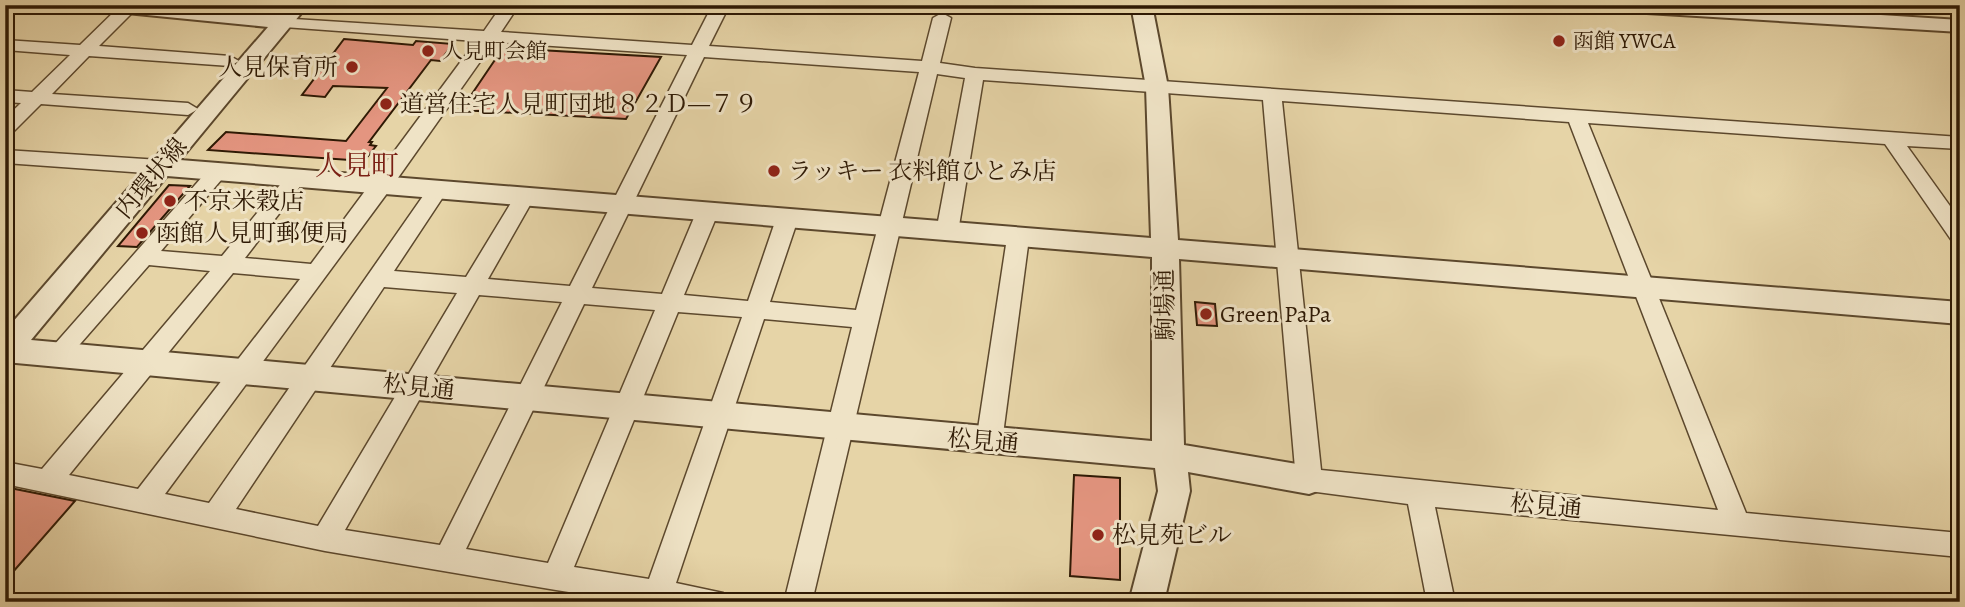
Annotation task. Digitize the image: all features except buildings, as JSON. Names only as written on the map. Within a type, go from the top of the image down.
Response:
[{"type":"street","points":[[106,5],[282,13],[487,37],[1960,143]]},
{"type":"street","points":[[144,502],[381,187],[511,5]]},
{"type":"street","name":"駒場通","points":[[1140,5],[1157,87],[1164,250],[1167,425],[1174,491],[1146,602]]},
{"type":"street","points":[[1612,5],[1960,26]]},
{"type":"street","points":[[5,129],[129,7]]},
{"type":"street","points":[[447,559],[718,9]]},
{"type":"street","name":"内環状線","points":[[149,167],[188,109],[230,61],[282,13]]},
{"type":"street","name":"内環状線","points":[[6,342],[149,167],[282,13]]},
{"type":"street","points":[[798,602],[865,320],[942,18]]},
{"type":"street","points":[[5,46],[230,61]]},
{"type":"street","points":[[947,232],[975,74]]},
{"type":"street","points":[[1272,95],[1309,480]]},
{"type":"street","points":[[5,96],[188,109]]},
{"type":"street","points":[[1576,116],[1736,522]]},
{"type":"street","points":[[1891,138],[1960,236]]},
{"type":"street","points":[[5,156],[1960,313]]},
{"type":"street","points":[[59,353],[217,173]]},
{"type":"street","points":[[47,482],[150,362],[295,180]]},
{"type":"street","points":[[215,517],[437,191]]},
{"type":"street","points":[[325,539],[524,198]]},
{"type":"street","points":[[556,577],[707,213]]},
{"type":"street","points":[[659,594],[787,219]]},
{"type":"street","points":[[989,442],[1018,238]]},
{"type":"street","points":[[144,257],[316,272]]},
{"type":"street","points":[[377,278],[865,320]]},
{"type":"street","name":"松見通","points":[[6,342],[59,353],[150,362],[989,442],[1170,456],[1309,480],[1419,494],[1960,545]]},
{"type":"street","points":[[5,473],[325,539],[713,602]]},
{"type":"street","points":[[1419,494],[1441,602]]},
{"type":"place","name":"函館 YWCA","points":[[1559,41]]},
{"type":"place","name":"人見町会館","points":[[428,51]]},
{"type":"place","name":"人見保育所","points":[[352,67]]},
{"type":"place","name":"道営住宅人見町団地８２Ｄ―７９","points":[[386,104]]},
{"type":"place","name":"ラッキー 衣料館ひとみ店","points":[[774,171]]},
{"type":"place","name":"不京米穀店","points":[[170,201]]},
{"type":"place","name":"函館人見町郵便局","points":[[142,233]]},
{"type":"place","name":"Green PaPa","points":[[1206,314]]},
{"type":"place","name":"松見苑ビル","points":[[1098,535]]},
{"type":"district","name":"人見町","points":[[357,166]]}]
